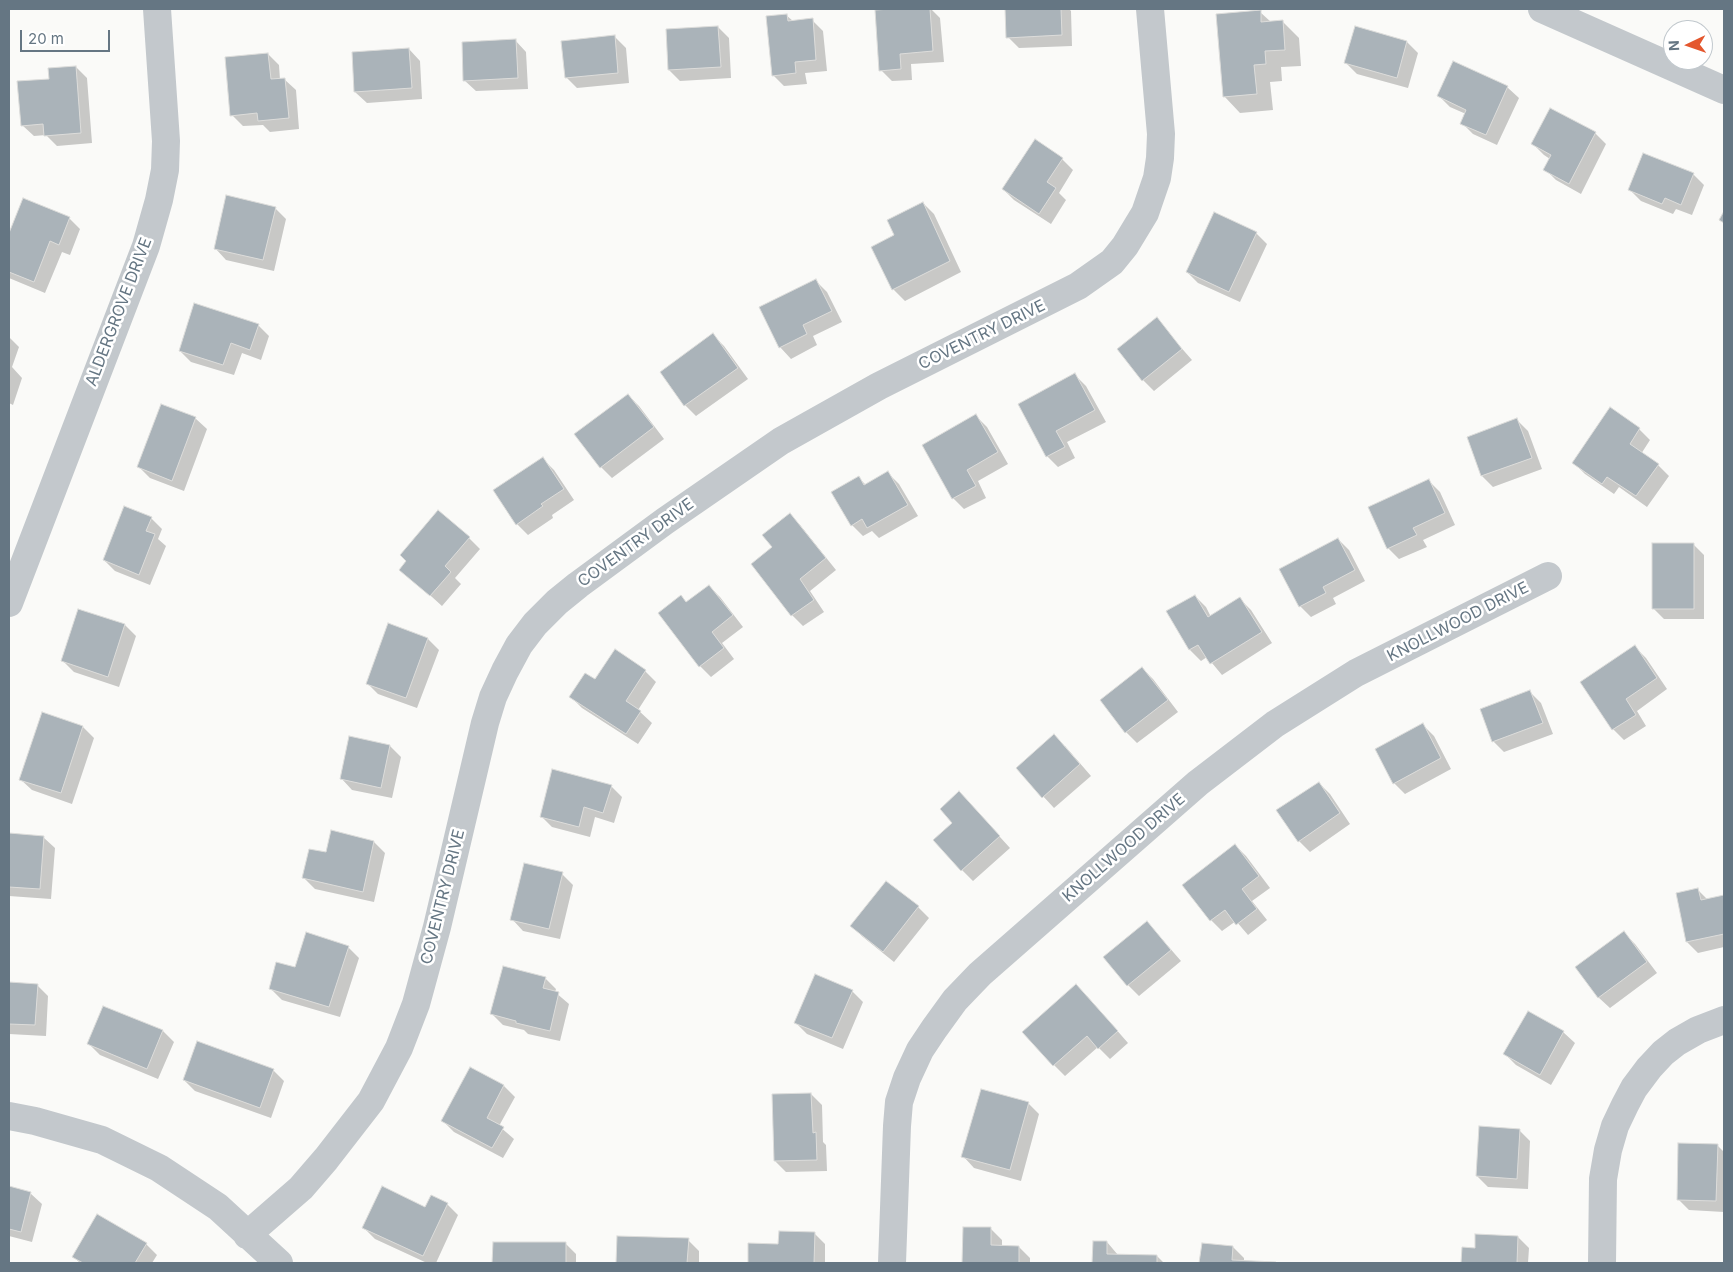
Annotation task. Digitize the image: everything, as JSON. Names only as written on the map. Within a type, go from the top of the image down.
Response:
[{"type":"street","name":"ALDERGROVE DRIVE","points":[[9,603],[146,246],[159,200],[165,170],[166,142],[157,9]]},
{"type":"street","name":"COVENTRY DRIVE","points":[[247,1235],[301,1188],[326,1159],[371,1101],[399,1048],[416,1004],[437,927],[488,714],[505,671],[519,645],[546,613],[578,585],[665,520],[781,441],[879,386],[1078,286],[1112,262],[1125,246],[1145,213],[1157,178],[1161,134],[1150,9]]},
{"type":"street","points":[[1542,9],[1724,90]]},
{"type":"street","name":"KNOLLWOOD DRIVE","points":[[892,1263],[897,1126],[900,1102],[907,1078],[934,1028],[955,1000],[980,974],[1198,784],[1276,724],[1356,673],[1548,576]]},
{"type":"street","points":[[1602,1263],[1604,1178],[1608,1150],[1615,1126],[1625,1105],[1634,1088],[1664,1053],[1677,1042],[1698,1030],[1724,1020]]},
{"type":"street","points":[[9,1116],[35,1121],[102,1140],[159,1168],[218,1207],[279,1263]]},
{"type":"building","points":[[930,9],[933,51],[900,54],[901,69],[879,71],[875,10]]},
{"type":"building","points":[[1005,9],[1061,9],[1062,35],[1006,38]]},
{"type":"building","points":[[1261,10],[1261,22],[1283,20],[1285,50],[1265,51],[1266,64],[1254,65],[1257,94],[1223,97],[1216,14]]},
{"type":"building","points":[[787,14],[788,21],[813,18],[816,60],[795,62],[796,73],[772,76],[766,16]]},
{"type":"building","points":[[718,26],[721,67],[668,70],[666,29]]},
{"type":"building","points":[[1355,26],[1407,41],[1397,78],[1344,63]]},
{"type":"building","points":[[615,35],[618,73],[565,78],[561,41]]},
{"type":"building","points":[[516,39],[518,78],[463,81],[462,42]]},
{"type":"building","points":[[409,48],[412,88],[354,92],[352,52]]},
{"type":"building","points":[[268,53],[271,79],[285,78],[289,118],[258,121],[257,113],[230,116],[225,57]]},
{"type":"building","points":[[1453,61],[1508,86],[1486,135],[1460,124],[1466,110],[1437,96]]},
{"type":"building","points":[[76,66],[81,133],[44,136],[43,124],[21,126],[17,81],[49,79],[48,68]]},
{"type":"building","points":[[1550,108],[1596,132],[1569,184],[1543,170],[1551,155],[1531,144]]},
{"type":"building","points":[[1035,139],[1063,158],[1047,182],[1056,188],[1039,214],[1002,189]]},
{"type":"building","points":[[1643,153],[1694,173],[1681,205],[1665,198],[1662,204],[1628,190]]},
{"type":"building","points":[[226,195],[276,207],[263,260],[214,249]]},
{"type":"building","points":[[23,198],[70,217],[59,245],[50,241],[34,282],[9,272],[9,233]]},
{"type":"building","points":[[923,202],[950,261],[892,290],[871,247],[894,235],[887,220]]},
{"type":"building","points":[[1724,211],[1724,223],[1719,220]]},
{"type":"building","points":[[1214,212],[1257,232],[1229,292],[1186,272]]},
{"type":"building","points":[[816,279],[832,311],[803,325],[807,334],[779,348],[759,307]]},
{"type":"building","points":[[194,303],[259,324],[250,350],[231,343],[223,365],[179,351]]},
{"type":"building","points":[[1157,317],[1182,349],[1142,381],[1117,349]]},
{"type":"building","points":[[713,333],[738,368],[684,406],[660,372]]},
{"type":"building","points":[[1075,373],[1095,410],[1056,431],[1065,447],[1046,457],[1018,404]]},
{"type":"building","points":[[628,394],[654,427],[600,468],[574,434]]},
{"type":"building","points":[[161,404],[196,417],[172,481],[137,467]]},
{"type":"building","points":[[1610,407],[1640,428],[1630,444],[1659,464],[1636,496],[1607,477],[1602,484],[1572,463]]},
{"type":"building","points":[[976,414],[998,452],[967,470],[976,486],[952,499],[922,445]]},
{"type":"building","points":[[1517,418],[1532,458],[1481,476],[1467,437]]},
{"type":"building","points":[[543,457],[564,489],[541,504],[543,506],[516,525],[493,490]]},
{"type":"building","points":[[888,471],[908,505],[867,528],[862,519],[851,526],[831,492],[859,476],[864,485]]},
{"type":"building","points":[[1429,479],[1445,513],[1413,528],[1417,535],[1387,549],[1368,507]]},
{"type":"building","points":[[124,506],[152,517],[146,531],[155,534],[139,575],[103,560]]},
{"type":"building","points":[[438,510],[470,537],[445,566],[451,572],[430,596],[399,570],[406,561],[400,555]]},
{"type":"building","points":[[790,513],[826,558],[800,579],[814,600],[791,616],[751,564],[772,547],[762,535]]},
{"type":"building","points":[[1338,538],[1355,570],[1323,587],[1326,593],[1299,607],[1279,569]]},
{"type":"building","points":[[1652,543],[1694,543],[1694,609],[1652,609]]},
{"type":"building","points":[[709,585],[733,615],[712,632],[724,648],[699,667],[658,613],[681,595],[686,602]]},
{"type":"building","points":[[1195,595],[1208,617],[1240,597],[1262,632],[1210,664],[1198,645],[1189,650],[1166,611]]},
{"type":"building","points":[[78,609],[125,624],[108,677],[61,661]]},
{"type":"building","points":[[388,623],[428,638],[406,698],[366,684]]},
{"type":"building","points":[[1635,645],[1657,678],[1626,699],[1636,715],[1612,730],[1580,682]]},
{"type":"building","points":[[615,649],[646,670],[626,701],[641,711],[626,734],[569,697],[585,673],[595,679]]},
{"type":"building","points":[[1142,667],[1168,700],[1125,733],[1100,700]]},
{"type":"building","points":[[1530,690],[1543,723],[1492,742],[1480,709]]},
{"type":"building","points":[[42,712],[83,726],[61,793],[19,780]]},
{"type":"building","points":[[1423,723],[1441,758],[1393,784],[1375,749]]},
{"type":"building","points":[[1054,734],[1080,764],[1042,798],[1016,768]]},
{"type":"building","points":[[349,736],[390,745],[381,788],[340,779]]},
{"type":"building","points":[[552,769],[612,785],[603,813],[584,807],[579,827],[540,817]]},
{"type":"building","points":[[1319,782],[1340,813],[1298,842],[1276,810]]},
{"type":"building","points":[[959,791],[1000,836],[961,871],[933,840],[952,823],[940,809]]},
{"type":"building","points":[[331,830],[374,841],[363,892],[302,878],[309,849],[326,852]]},
{"type":"building","points":[[9,833],[44,836],[40,889],[9,887]]},
{"type":"building","points":[[1235,844],[1259,876],[1242,889],[1257,909],[1236,925],[1225,910],[1210,921],[1182,885]]},
{"type":"building","points":[[524,863],[563,872],[549,929],[510,920]]},
{"type":"building","points":[[886,881],[919,906],[883,952],[850,926]]},
{"type":"building","points":[[1698,888],[1701,900],[1724,895],[1724,934],[1686,942],[1676,893]]},
{"type":"building","points":[[1147,921],[1171,950],[1127,986],[1103,957]]},
{"type":"building","points":[[1624,931],[1647,962],[1598,998],[1575,967]]},
{"type":"building","points":[[306,932],[349,946],[329,1007],[269,989],[276,962],[295,967]]},
{"type":"building","points":[[503,966],[546,977],[543,988],[559,992],[550,1031],[516,1023],[516,1021],[490,1014]]},
{"type":"building","points":[[815,974],[853,990],[832,1038],[794,1023]]},
{"type":"building","points":[[9,982],[38,984],[35,1025],[9,1024]]},
{"type":"building","points":[[1076,984],[1118,1031],[1098,1049],[1087,1036],[1053,1066],[1022,1032]]},
{"type":"building","points":[[103,1006],[163,1030],[147,1069],[87,1044]]},
{"type":"building","points":[[1528,1011],[1564,1031],[1540,1075],[1503,1054]]},
{"type":"building","points":[[197,1041],[274,1069],[260,1108],[183,1080]]},
{"type":"building","points":[[470,1067],[504,1085],[487,1118],[504,1127],[492,1148],[441,1121]]},
{"type":"building","points":[[981,1089],[1029,1102],[1010,1170],[961,1157]]},
{"type":"building","points":[[811,1093],[813,1133],[816,1132],[817,1160],[774,1161],[772,1094]]},
{"type":"building","points":[[1479,1126],[1520,1129],[1517,1179],[1476,1176]]},
{"type":"building","points":[[1678,1143],[1718,1144],[1716,1201],[1677,1200]]},
{"type":"building","points":[[9,1186],[31,1192],[21,1232],[9,1229]]},
{"type":"building","points":[[382,1186],[425,1207],[431,1195],[448,1203],[423,1256],[362,1228]]},
{"type":"building","points":[[97,1214],[147,1243],[135,1263],[83,1263],[72,1257]]},
{"type":"building","points":[[963,1227],[991,1227],[991,1245],[1019,1246],[1019,1263],[962,1263]]},
{"type":"building","points":[[779,1231],[815,1232],[814,1263],[748,1263],[748,1243],[778,1244]]},
{"type":"building","points":[[1475,1234],[1518,1236],[1517,1263],[1461,1263],[1462,1247],[1475,1248]]},
{"type":"building","points":[[617,1236],[689,1238],[687,1263],[616,1263]]},
{"type":"building","points":[[1093,1241],[1107,1241],[1107,1254],[1157,1255],[1157,1263],[1092,1263]]},
{"type":"building","points":[[493,1242],[566,1242],[566,1263],[492,1263]]},
{"type":"building","points":[[1202,1243],[1233,1246],[1232,1260],[1276,1263],[1199,1263]]}]
